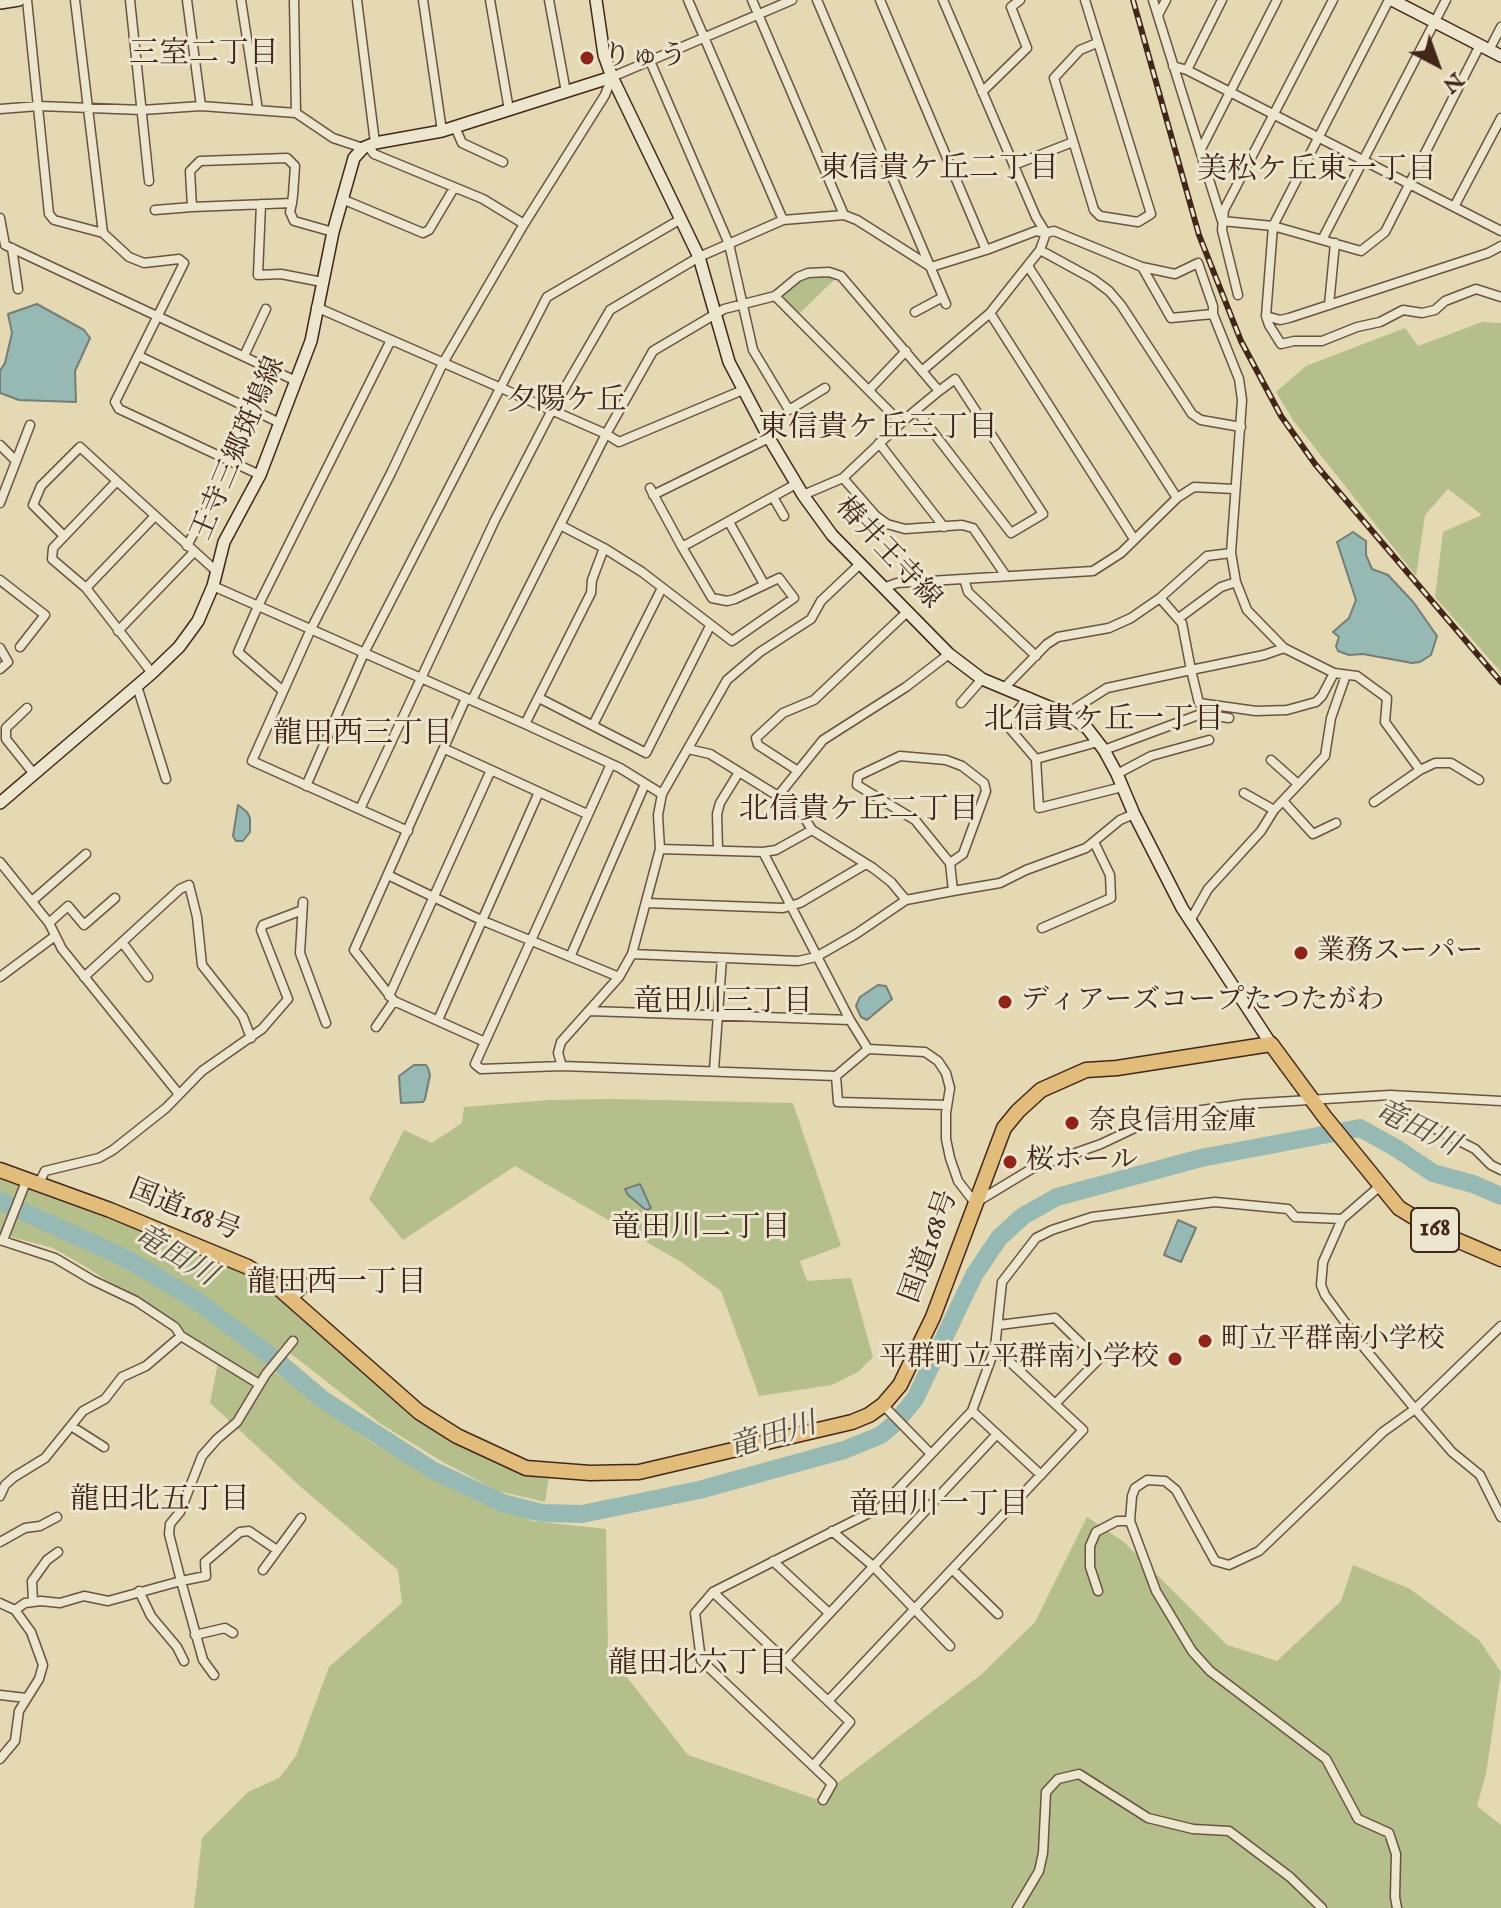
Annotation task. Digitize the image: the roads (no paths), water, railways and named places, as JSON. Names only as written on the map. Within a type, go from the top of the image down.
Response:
[{"type":"highway","name":"168","points":[[1271,1044],[1324,1116],[1399,1208],[1422,1224],[1501,1259]]},
{"type":"highway","name":"国道168号","points":[[0,1170],[248,1267],[292,1300],[419,1412],[457,1436],[526,1468],[590,1473],[639,1472],[852,1422],[887,1410],[933,1317],[1004,1128],[1041,1090],[1086,1070],[1271,1044]]},
{"type":"main road","points":[[0,3],[19,0]]},
{"type":"main road","name":"椿井王寺線","points":[[596,0],[604,55],[612,77],[699,257],[722,342],[743,390],[799,490],[832,535],[949,654],[982,679],[1066,714],[1087,728],[1117,774],[1134,814],[1190,921],[1271,1044]]},
{"type":"main road","points":[[1390,0],[1501,56]]},
{"type":"main road","points":[[369,146],[442,131],[612,77]]},
{"type":"main road","name":"王寺三郷斑鳩線","points":[[0,803],[152,673],[179,647],[198,621],[213,586],[224,542],[260,475],[311,341],[333,232],[354,158],[369,146]]},
{"type":"street","points":[[27,0],[49,214],[54,220],[103,233],[129,257],[144,263],[179,259],[184,263],[116,400],[119,409],[260,475]]},
{"type":"street","points":[[75,0],[103,233]]},
{"type":"street","points":[[130,0],[149,181]]},
{"type":"street","points":[[187,0],[201,106]]},
{"type":"street","points":[[241,0],[258,110]]},
{"type":"street","points":[[294,0],[296,113]]},
{"type":"street","points":[[357,0],[369,146],[374,154],[483,199],[524,224]]},
{"type":"street","points":[[423,0],[442,131]]},
{"type":"street","points":[[490,0],[509,110]]},
{"type":"street","points":[[549,0],[566,92]]},
{"type":"street","points":[[688,0],[783,220]]},
{"type":"street","points":[[752,0],[844,215]]},
{"type":"street","points":[[408,831],[252,761],[311,629],[443,363],[524,224],[605,95],[612,77],[792,0]]},
{"type":"street","points":[[817,0],[945,300],[915,312]]},
{"type":"street","points":[[880,0],[986,250]]},
{"type":"street","points":[[943,0],[1036,217],[1046,233]]},
{"type":"street","points":[[982,92],[1027,48],[1009,4],[1020,0]]},
{"type":"street","points":[[1085,0],[1151,214],[1138,222],[1100,216],[1094,210],[1054,78],[1080,50],[1097,43]]},
{"type":"street","points":[[1153,0],[1222,221]]},
{"type":"street","points":[[1158,15],[1166,0]]},
{"type":"street","points":[[1187,70],[1222,0]]},
{"type":"street","points":[[1199,152],[1277,0]]},
{"type":"street","points":[[1238,295],[1222,230],[1224,210],[1333,0]]},
{"type":"street","points":[[1390,0],[1273,226],[1266,316],[1281,344],[1322,341],[1357,327],[1380,322],[1403,310],[1422,313],[1435,310],[1445,301],[1476,289],[1501,297]]},
{"type":"street","points":[[1323,238],[1446,0]]},
{"type":"street","points":[[1222,221],[1273,226],[1361,251],[1365,249],[1385,232],[1408,184],[1484,48],[1501,27]]},
{"type":"street","points":[[650,61],[729,244],[753,350],[789,410],[825,388]]},
{"type":"street","points":[[1173,66],[1187,70],[1501,231]]},
{"type":"street","points":[[0,109],[39,106],[142,110],[201,106],[296,113],[333,138],[369,146]]},
{"type":"street","points":[[1454,207],[1501,118]]},
{"type":"street","points":[[455,127],[462,143],[503,162]]},
{"type":"street","points":[[1014,165],[1073,142]]},
{"type":"street","points":[[192,207],[190,171],[200,161],[287,158],[295,166],[290,212],[294,221],[333,232]]},
{"type":"street","points":[[342,199],[423,233],[429,230],[454,188]]},
{"type":"street","points":[[155,210],[292,203]]},
{"type":"street","points":[[261,204],[258,275],[281,274],[322,282]]},
{"type":"street","points":[[360,809],[419,677],[495,520],[552,410],[610,310],[699,257],[783,220],[844,215],[931,267],[1036,231],[1054,231],[1142,267],[1175,274],[1198,263],[1213,314],[1239,379],[1242,400],[1231,553],[1236,582],[1247,610],[1284,648],[1334,673],[1357,676],[1387,698],[1385,722],[1420,770]]},
{"type":"street","points":[[0,218],[5,245],[296,381]]},
{"type":"street","points":[[306,786],[364,653],[547,297],[681,219]]},
{"type":"street","points":[[923,370],[990,313],[1040,250],[1046,233]]},
{"type":"street","points":[[1329,305],[1335,243]]},
{"type":"street","points":[[1266,316],[1280,320],[1488,253],[1501,246]]},
{"type":"street","points":[[12,248],[18,289]]},
{"type":"street","points":[[1040,250],[1109,291],[1192,414],[1201,420],[1241,427]]},
{"type":"street","points":[[1028,266],[1177,498]]},
{"type":"street","points":[[1142,267],[1171,318],[1213,314]]},
{"type":"street","points":[[485,1042],[392,999],[354,950],[469,699],[606,434],[653,351],[716,313],[775,296],[798,277],[808,273],[829,272],[841,276],[939,391]]},
{"type":"street","points":[[775,296],[901,423]]},
{"type":"street","points":[[316,307],[619,442],[743,390]]},
{"type":"street","points":[[244,356],[266,309]]},
{"type":"street","points":[[990,313],[1134,539]]},
{"type":"street","points":[[283,691],[238,652],[391,340]]},
{"type":"street","points":[[869,390],[906,351]]},
{"type":"street","points":[[139,356],[280,423]]},
{"type":"street","points":[[682,547],[773,497],[843,478],[901,423],[916,410],[939,391],[955,379],[1043,514],[1011,533],[916,410]]},
{"type":"street","points":[[0,503],[4,480],[16,461],[30,425]]},
{"type":"street","points":[[560,525],[604,548],[732,641],[794,598],[779,578],[727,601],[712,598],[651,491],[769,438]]},
{"type":"street","points":[[879,443],[944,527]]},
{"type":"street","points":[[0,445],[16,461]]},
{"type":"street","points":[[64,536],[33,505],[41,486],[80,447],[215,570]]},
{"type":"street","points":[[843,478],[876,516],[887,524],[905,529],[962,525],[973,528],[1006,576]]},
{"type":"street","points":[[117,481],[53,548],[52,559],[86,588],[152,673]]},
{"type":"street","points":[[883,588],[897,583],[1093,571],[1121,553],[1177,498],[1194,487],[1234,489]]},
{"type":"street","points":[[773,497],[784,516]]},
{"type":"street","points":[[118,631],[190,549],[205,512]]},
{"type":"street","points":[[86,588],[155,516]]},
{"type":"street","points":[[729,522],[764,584]]},
{"type":"street","points":[[525,724],[591,593],[592,580],[604,548]]},
{"type":"street","points":[[1004,688],[1047,644],[1058,637],[1109,628],[1131,618],[1160,598],[1207,556],[1231,553]]},
{"type":"street","points":[[562,1066],[558,1053],[561,1042],[619,977],[632,954],[660,849],[658,815],[662,794],[727,680],[760,652],[811,619],[821,601],[860,564]]},
{"type":"street","points":[[964,579],[968,592],[1036,656]]},
{"type":"street","points":[[0,580],[45,615],[20,647]]},
{"type":"street","points":[[1179,618],[1221,587],[1236,582]]},
{"type":"street","points":[[213,586],[525,724],[611,764],[662,794]]},
{"type":"street","points":[[593,725],[662,588]]},
{"type":"street","points":[[1160,598],[1182,623],[1199,703],[1256,711],[1287,710],[1316,702],[1334,673]]},
{"type":"street","points":[[798,771],[758,745],[756,738],[783,713],[814,700],[906,613]]},
{"type":"street","points":[[539,698],[646,753],[710,626]]},
{"type":"street","points":[[0,648],[8,662],[0,669]]},
{"type":"street","points":[[1066,714],[1107,688],[1264,655],[1284,648]]},
{"type":"street","points":[[778,796],[823,740],[906,687],[949,654]]},
{"type":"street","points":[[1190,921],[1208,889],[1261,831],[1274,810],[1325,756],[1331,718],[1346,675]]},
{"type":"street","points":[[961,703],[982,679]]},
{"type":"street","points":[[137,686],[166,779]]},
{"type":"street","points":[[1029,697],[1006,724],[1036,759],[1039,808],[1122,787]]},
{"type":"street","points":[[27,708],[6,728],[6,739],[34,774]]},
{"type":"street","points":[[1036,759],[1101,746],[1201,714],[1229,718]]},
{"type":"street","points":[[1117,774],[1151,756],[1209,740]]},
{"type":"street","points":[[445,749],[587,814]]},
{"type":"street","points":[[688,749],[710,754],[799,809],[812,830],[891,882],[906,900]]},
{"type":"street","points":[[950,863],[963,854],[986,791],[984,783],[962,766],[946,760],[900,756],[858,776],[857,785],[915,820],[950,863],[953,891]]},
{"type":"street","points":[[1271,760],[1298,784]]},
{"type":"street","points":[[1374,802],[1435,763],[1451,763],[1479,780]]},
{"type":"street","points":[[611,764],[475,1064],[481,1069],[562,1066],[836,1076],[868,1049],[925,1052],[946,1073],[950,1088],[946,1139],[950,1158],[958,1181],[975,1203],[1033,1168],[1101,1144],[1160,1116],[1244,1104],[1390,1095],[1501,1101]]},
{"type":"street","points":[[376,1027],[392,999],[433,898],[491,770]]},
{"type":"street","points":[[718,849],[717,814],[720,803],[739,772]]},
{"type":"street","points":[[571,955],[645,784]]},
{"type":"street","points":[[438,1020],[539,792]]},
{"type":"street","points":[[1244,793],[1274,810]]},
{"type":"street","points":[[1283,801],[1313,834],[1336,823]]},
{"type":"street","points":[[632,954],[798,961],[816,957],[906,900],[1000,883],[1094,842],[1120,820],[1134,814]]},
{"type":"street","points":[[660,849],[763,852],[776,850],[812,830]]},
{"type":"street","points":[[1042,928],[1111,898],[1110,875],[1094,842]]},
{"type":"street","points":[[763,852],[789,907],[868,1049]]},
{"type":"street","points":[[32,901],[86,854]]},
{"type":"street","points":[[0,862],[49,923],[84,977],[178,1093]]},
{"type":"street","points":[[646,903],[789,907],[866,864]]},
{"type":"street","points":[[388,875],[481,920],[619,977]]},
{"type":"street","points":[[84,977],[180,889],[189,885],[197,917],[202,965],[243,1017],[251,1038]]},
{"type":"street","points":[[49,923],[68,906],[84,925],[115,898]]},
{"type":"street","points":[[259,1384],[181,1336],[175,1327],[136,1301],[55,1258],[1,1240],[31,1182],[45,1171],[99,1158],[138,1133],[202,1071],[251,1038],[288,999],[261,930],[263,925],[302,907],[300,953],[326,1023]]},
{"type":"street","points":[[0,977],[55,936]]},
{"type":"street","points":[[122,942],[148,977]]},
{"type":"street","points":[[714,1070],[722,958]]},
{"type":"street","points":[[590,1011],[850,1020]]},
{"type":"street","points":[[836,1076],[838,1102],[947,1105]]},
{"type":"street","points":[[1390,1095],[1410,1116],[1475,1149],[1501,1170]]},
{"type":"street","points":[[1380,1186],[1342,1219],[1323,1262],[1321,1285],[1361,1344],[1415,1409],[1452,1452],[1480,1475],[1491,1491],[1501,1517]]},
{"type":"street","points":[[823,1800],[832,1784],[701,1660],[695,1613],[713,1592],[881,1507],[972,1411],[995,1348],[1002,1282],[1036,1238],[1092,1217],[1215,1202],[1288,1209],[1295,1217],[1342,1219]]},
{"type":"street","points":[[292,1300],[313,1279]]},
{"type":"street","points":[[999,1325],[1055,1318],[1098,1360],[1055,1404]]},
{"type":"street","points":[[1397,1908],[1396,1854],[1389,1833],[1358,1819],[1326,1759],[1210,1671],[1192,1651],[1156,1591],[1130,1521],[1132,1496],[1135,1488],[1147,1480],[1165,1481],[1176,1490],[1215,1561],[1229,1565],[1259,1551],[1383,1432],[1415,1409],[1501,1326]]},
{"type":"street","points":[[0,1496],[5,1485],[14,1477],[45,1458],[83,1411],[112,1392],[122,1377],[146,1366],[181,1336]]},
{"type":"street","points":[[214,1675],[203,1660],[195,1635],[169,1534],[170,1524],[180,1512],[202,1456],[237,1422],[259,1384],[293,1341]]},
{"type":"street","points":[[829,1700],[1083,1430],[995,1348]]},
{"type":"street","points":[[887,1410],[931,1454]]},
{"type":"street","points":[[972,1411],[1041,1475]]},
{"type":"street","points":[[71,1426],[104,1447]]},
{"type":"street","points":[[786,1660],[997,1434]]},
{"type":"street","points":[[0,1542],[25,1528],[40,1526],[57,1517]]},
{"type":"street","points":[[263,1570],[301,1518]]},
{"type":"street","points":[[1098,1591],[1090,1567],[1090,1546],[1096,1532],[1108,1524],[1130,1521]]},
{"type":"street","points":[[15,1610],[33,1602],[60,1603],[84,1596],[108,1601],[206,1576],[205,1562],[240,1532],[249,1531],[277,1550]]},
{"type":"street","points":[[832,1531],[873,1566],[950,1646]]},
{"type":"street","points":[[33,1602],[32,1581],[47,1560],[58,1552]]},
{"type":"street","points":[[773,1561],[829,1613]]},
{"type":"street","points":[[952,1569],[998,1614]]},
{"type":"street","points":[[139,1591],[151,1616],[177,1647],[184,1661]]},
{"type":"street","points":[[713,1592],[850,1722],[813,1766]]},
{"type":"street","points":[[0,1603],[15,1610],[31,1632],[43,1665],[39,1679],[19,1711],[15,1741],[0,1759]]},
{"type":"street","points":[[195,1635],[225,1628],[233,1633]]},
{"type":"street","points":[[0,1695],[26,1698]]},
{"type":"street","points":[[1017,1908],[1039,1871],[1046,1792],[1058,1779],[1079,1774],[1148,1818],[1193,1829],[1229,1831],[1290,1877],[1322,1908]]},
{"type":"water","points":[[37,304],[84,330],[90,338],[75,371],[76,402],[19,400],[0,393],[0,371],[12,333],[8,314]]},
{"type":"water","points":[[1353,532],[1366,541],[1366,555],[1372,569],[1388,575],[1414,603],[1437,636],[1431,655],[1420,662],[1349,655],[1338,651],[1339,637],[1333,632],[1349,618],[1356,600],[1337,542]]},
{"type":"water","points":[[238,805],[250,818],[250,832],[243,841],[236,841],[233,836]]},
{"type":"water","points":[[878,985],[886,986],[892,999],[867,1020],[861,1017],[856,1006],[860,997]]},
{"type":"water","points":[[414,1065],[426,1065],[428,1068],[430,1075],[425,1099],[423,1102],[401,1103],[399,1076]]},
{"type":"water","points":[[640,1184],[651,1208],[646,1210],[625,1189]]},
{"type":"water","points":[[1178,1220],[1196,1228],[1181,1262],[1164,1255]]},
{"type":"waterway","name":"竜田川","points":[[0,1201],[127,1259],[196,1300],[322,1399],[434,1471],[503,1503],[542,1513],[582,1514],[699,1490],[844,1450],[881,1435],[915,1399],[974,1275],[999,1238],[1023,1216],[1057,1197],[1201,1158],[1360,1128],[1433,1173],[1501,1196]]},
{"type":"railway","points":[[1133,0],[1199,235],[1241,341],[1281,416],[1315,464],[1501,682]]},
{"type":"place","name":"りゅう","points":[[587,58]]},
{"type":"place","name":"業務スーパー","points":[[1301,953]]},
{"type":"place","name":"ディアーズコープたつたがわ","points":[[1005,1002]]},
{"type":"place","name":"奈良信用金庫","points":[[1072,1123]]},
{"type":"place","name":"桜ホール","points":[[1010,1162]]},
{"type":"place","name":"町立平群南小学校","points":[[1205,1341]]},
{"type":"place","name":"平群町立平群南小学校","points":[[1175,1359]]},
{"type":"district","name":"三室二丁目","points":[[204,56]]},
{"type":"district","name":"東信貴ケ丘二丁目","points":[[939,171]]},
{"type":"district","name":"美松ケ丘東一丁目","points":[[1317,172]]},
{"type":"district","name":"夕陽ケ丘","points":[[566,403]]},
{"type":"district","name":"東信貴ケ丘三丁目","points":[[878,430]]},
{"type":"district","name":"北信貴ケ丘一丁目","points":[[1104,722]]},
{"type":"district","name":"龍田西三丁目","points":[[363,736]]},
{"type":"district","name":"北信貴ケ丘二丁目","points":[[859,812]]},
{"type":"district","name":"竜田川三丁目","points":[[723,1004]]},
{"type":"district","name":"竜田川二丁目","points":[[701,1230]]},
{"type":"district","name":"龍田西一丁目","points":[[337,1285]]},
{"type":"district","name":"龍田北五丁目","points":[[160,1502]]},
{"type":"district","name":"竜田川一丁目","points":[[939,1507]]},
{"type":"district","name":"龍田北六丁目","points":[[698,1666]]}]
